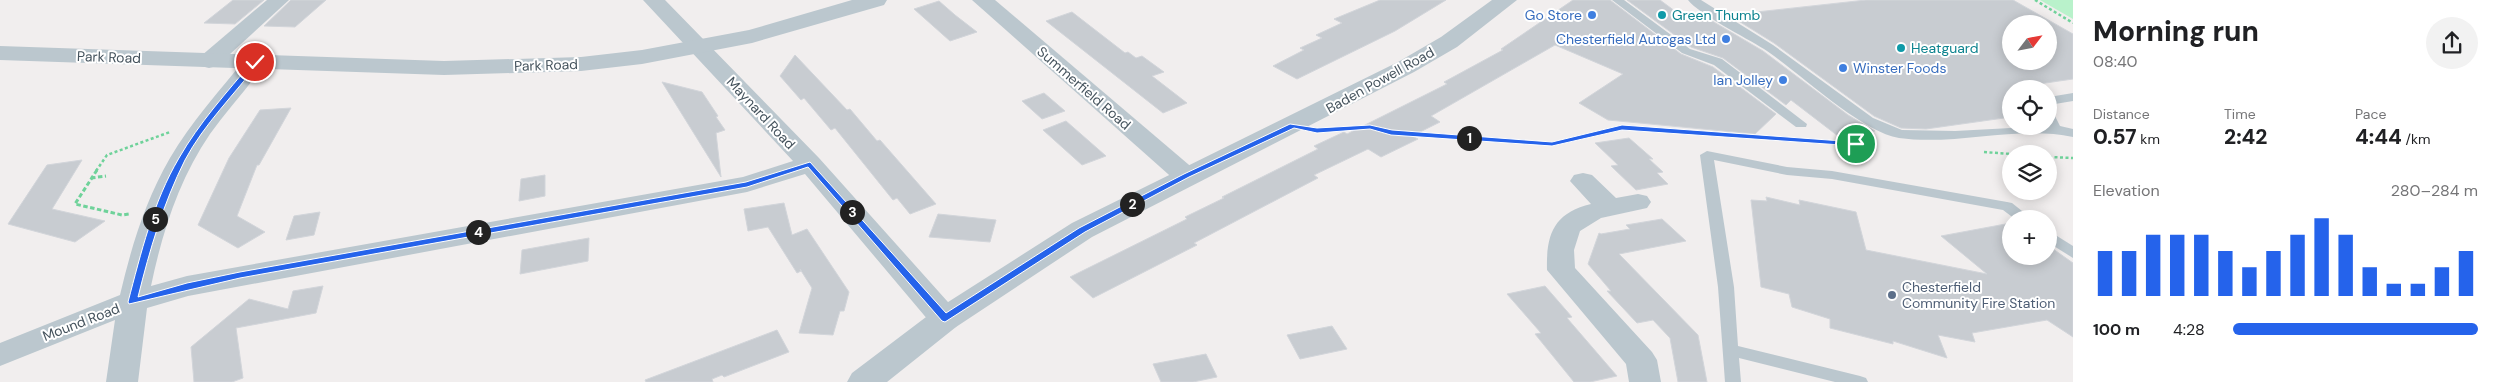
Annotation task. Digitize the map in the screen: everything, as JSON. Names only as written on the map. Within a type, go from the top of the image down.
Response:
[{"type":"street","points":[[209,61],[279,0]]},
{"type":"street","name":"Maynard Road","points":[[653,0],[810,164],[945,318]]},
{"type":"street","name":"Park Road","points":[[3,56],[444,68],[590,63],[642,57],[752,36],[876,0]]},
{"type":"street","name":"Summerfield Road","points":[[982,0],[1186,176]]},
{"type":"street","name":"Baden Powell Road","points":[[864,382],[945,318],[1082,230],[1415,62],[1449,42],[1506,0]]},
{"type":"street","points":[[122,382],[132,302],[152,226],[182,159],[203,127],[255,62]]},
{"type":"street","name":"Mound Road","points":[[0,355],[132,302],[187,286],[747,184],[810,164]]},
{"type":"street","points":[[1583,181],[1624,205],[1584,213],[1566,227],[1559,252],[1561,270],[1641,360],[1645,382]]},
{"type":"lane","points":[[1617,0],[1686,50],[1718,62],[1801,124]]},
{"type":"lane","points":[[1693,0],[1769,48],[1869,120],[1900,134],[1955,135],[2002,132]]},
{"type":"lane","points":[[2057,100],[2073,97]]},
{"type":"lane","points":[[2057,129],[2073,133]]},
{"type":"lane","points":[[1733,382],[1726,287],[1707,155],[1787,171],[1832,175],[2007,206],[2013,210]]},
{"type":"lane","points":[[2057,242],[2073,253]]},
{"type":"lane","points":[[1732,350],[1860,382]]},
{"type":"path","points":[[2035,0],[2073,23]]},
{"type":"path","points":[[1293,125],[1317,130],[1370,127],[1391,133],[1552,144],[1622,128],[1790,140]]},
{"type":"path","points":[[160,208],[122,215],[75,204],[107,155],[165,133],[203,127]]},
{"type":"path","points":[[1809,141],[1874,145]]},
{"type":"path","points":[[1976,152],[2002,153]]},
{"type":"path","points":[[2057,157],[2073,158]]},
{"type":"path","points":[[91,178],[106,176]]},
{"type":"green space","points":[[2040,0],[2073,0],[2073,19]]},
{"type":"building","points":[[233,0],[264,0],[235,24],[204,23]]},
{"type":"building","points":[[291,0],[326,0],[295,27],[264,26]]},
{"type":"building","points":[[1380,0],[1446,0],[1395,31],[1297,79],[1273,66],[1304,50],[1300,48],[1322,38],[1316,35],[1342,23],[1334,19]]},
{"type":"building","points":[[1573,0],[1610,0],[1681,54],[1713,67],[1776,114],[1755,134],[1608,120],[1579,103],[1623,74],[1555,45],[1431,116],[1440,122],[1412,136],[1418,139],[1381,157],[1368,149],[1314,175],[1318,178],[1194,243],[1197,245],[1093,298],[1070,277],[1187,219],[1185,217],[1224,198],[1222,197],[1318,149],[1314,146],[1344,132],[1347,134],[1447,84],[1444,82],[1503,50],[1501,49]]},
{"type":"building","points":[[1627,0],[1660,0],[1687,20],[1707,18],[1763,51],[1848,115],[1875,131],[1838,136],[1791,100],[1786,105],[1723,58],[1691,47]]},
{"type":"building","points":[[1866,0],[2013,0],[2039,15],[2002,15],[2002,70],[2058,70],[2058,26],[2073,34],[2073,79],[2057,81],[2002,80],[2002,118],[1926,129],[1901,128],[1874,116],[1774,43],[1729,15]]},
{"type":"building","points":[[939,1],[977,32],[950,41],[914,9]]},
{"type":"building","points":[[1072,12],[1125,53],[1128,52],[1136,58],[1142,56],[1164,72],[1152,76],[1187,103],[1163,113],[1046,21]]},
{"type":"building","points":[[795,55],[847,110],[850,109],[877,141],[880,140],[936,204],[910,214],[897,198],[893,200],[835,128],[831,130],[804,98],[801,100],[780,76]]},
{"type":"building","points":[[662,82],[702,92],[718,116],[716,117],[725,130],[716,133],[721,177]]},
{"type":"building","points":[[1044,93],[1065,111],[1042,119],[1022,101]]},
{"type":"building","points":[[291,108],[259,165],[257,165],[237,216],[265,232],[238,248],[198,225],[229,158],[260,110]]},
{"type":"building","points":[[1066,121],[1106,156],[1082,165],[1043,130]]},
{"type":"building","points":[[1629,138],[1653,159],[1649,159],[1663,172],[1657,173],[1668,184],[1636,190],[1611,166],[1618,165],[1595,143]]},
{"type":"building","points":[[82,160],[52,209],[105,221],[75,242],[8,224],[47,165]]},
{"type":"building","points":[[545,175],[545,196],[519,201],[521,179]]},
{"type":"building","points":[[1766,197],[1800,205],[1799,200],[1856,212],[1866,250],[1987,274],[1941,236],[2002,225],[2002,265],[2057,265],[2057,252],[2073,263],[2073,337],[2047,320],[1972,333],[1975,342],[1938,335],[1947,358],[1893,341],[1893,344],[1830,328],[1830,319],[1792,307],[1789,294],[1761,287],[1751,200],[1767,201]]},
{"type":"building","points":[[784,203],[792,235],[807,229],[849,292],[844,311],[840,311],[833,335],[799,333],[812,288],[800,269],[801,271],[797,273],[768,227],[748,231],[744,209]]},
{"type":"building","points":[[320,212],[314,235],[286,240],[294,216]]},
{"type":"building","points":[[938,214],[996,220],[990,242],[929,237]]},
{"type":"building","points":[[1662,219],[1686,241],[1619,254],[1698,335],[1707,382],[1678,382],[1670,338],[1653,320],[1637,323],[1607,291],[1611,291],[1588,264],[1599,233],[1630,229],[1626,225]]},
{"type":"building","points":[[589,238],[588,261],[520,274],[522,250]]},
{"type":"building","points":[[323,286],[316,313],[236,328],[243,378],[232,382],[194,382],[191,347],[249,299],[288,309],[293,291]]},
{"type":"building","points":[[1545,286],[1572,317],[1567,318],[1617,376],[1590,382],[1574,382],[1535,334],[1541,333],[1507,294]]},
{"type":"building","points":[[1332,326],[1347,349],[1300,359],[1287,335]]},
{"type":"building","points":[[777,330],[789,352],[724,377],[722,375],[712,379],[713,382],[646,382],[645,380]]},
{"type":"building","points":[[1206,354],[1217,377],[1193,382],[1161,382],[1153,364]]},
{"type":"place","name":"Go Store","points":[[1592,15]]},
{"type":"place","name":"Green Thumb","points":[[1662,15]]},
{"type":"place","name":"Chesterfield Autogas Ltd","points":[[1726,39]]},
{"type":"place","name":"Heatguard","points":[[1901,48]]},
{"type":"place","name":"Winster Foods","points":[[1843,68]]},
{"type":"place","name":"Ian Jolley","points":[[1783,80]]},
{"type":"place","name":"Chesterfield Community Fire Station","points":[[1892,295]]},
{"type":"route","points":[[255,62],[203,127],[182,159],[152,226],[132,302],[187,286],[240,275],[747,184],[810,164],[945,318],[1082,230],[1186,176],[1293,125],[1317,130],[1370,127],[1391,133],[1552,144],[1622,128],[1856,144]]}]
